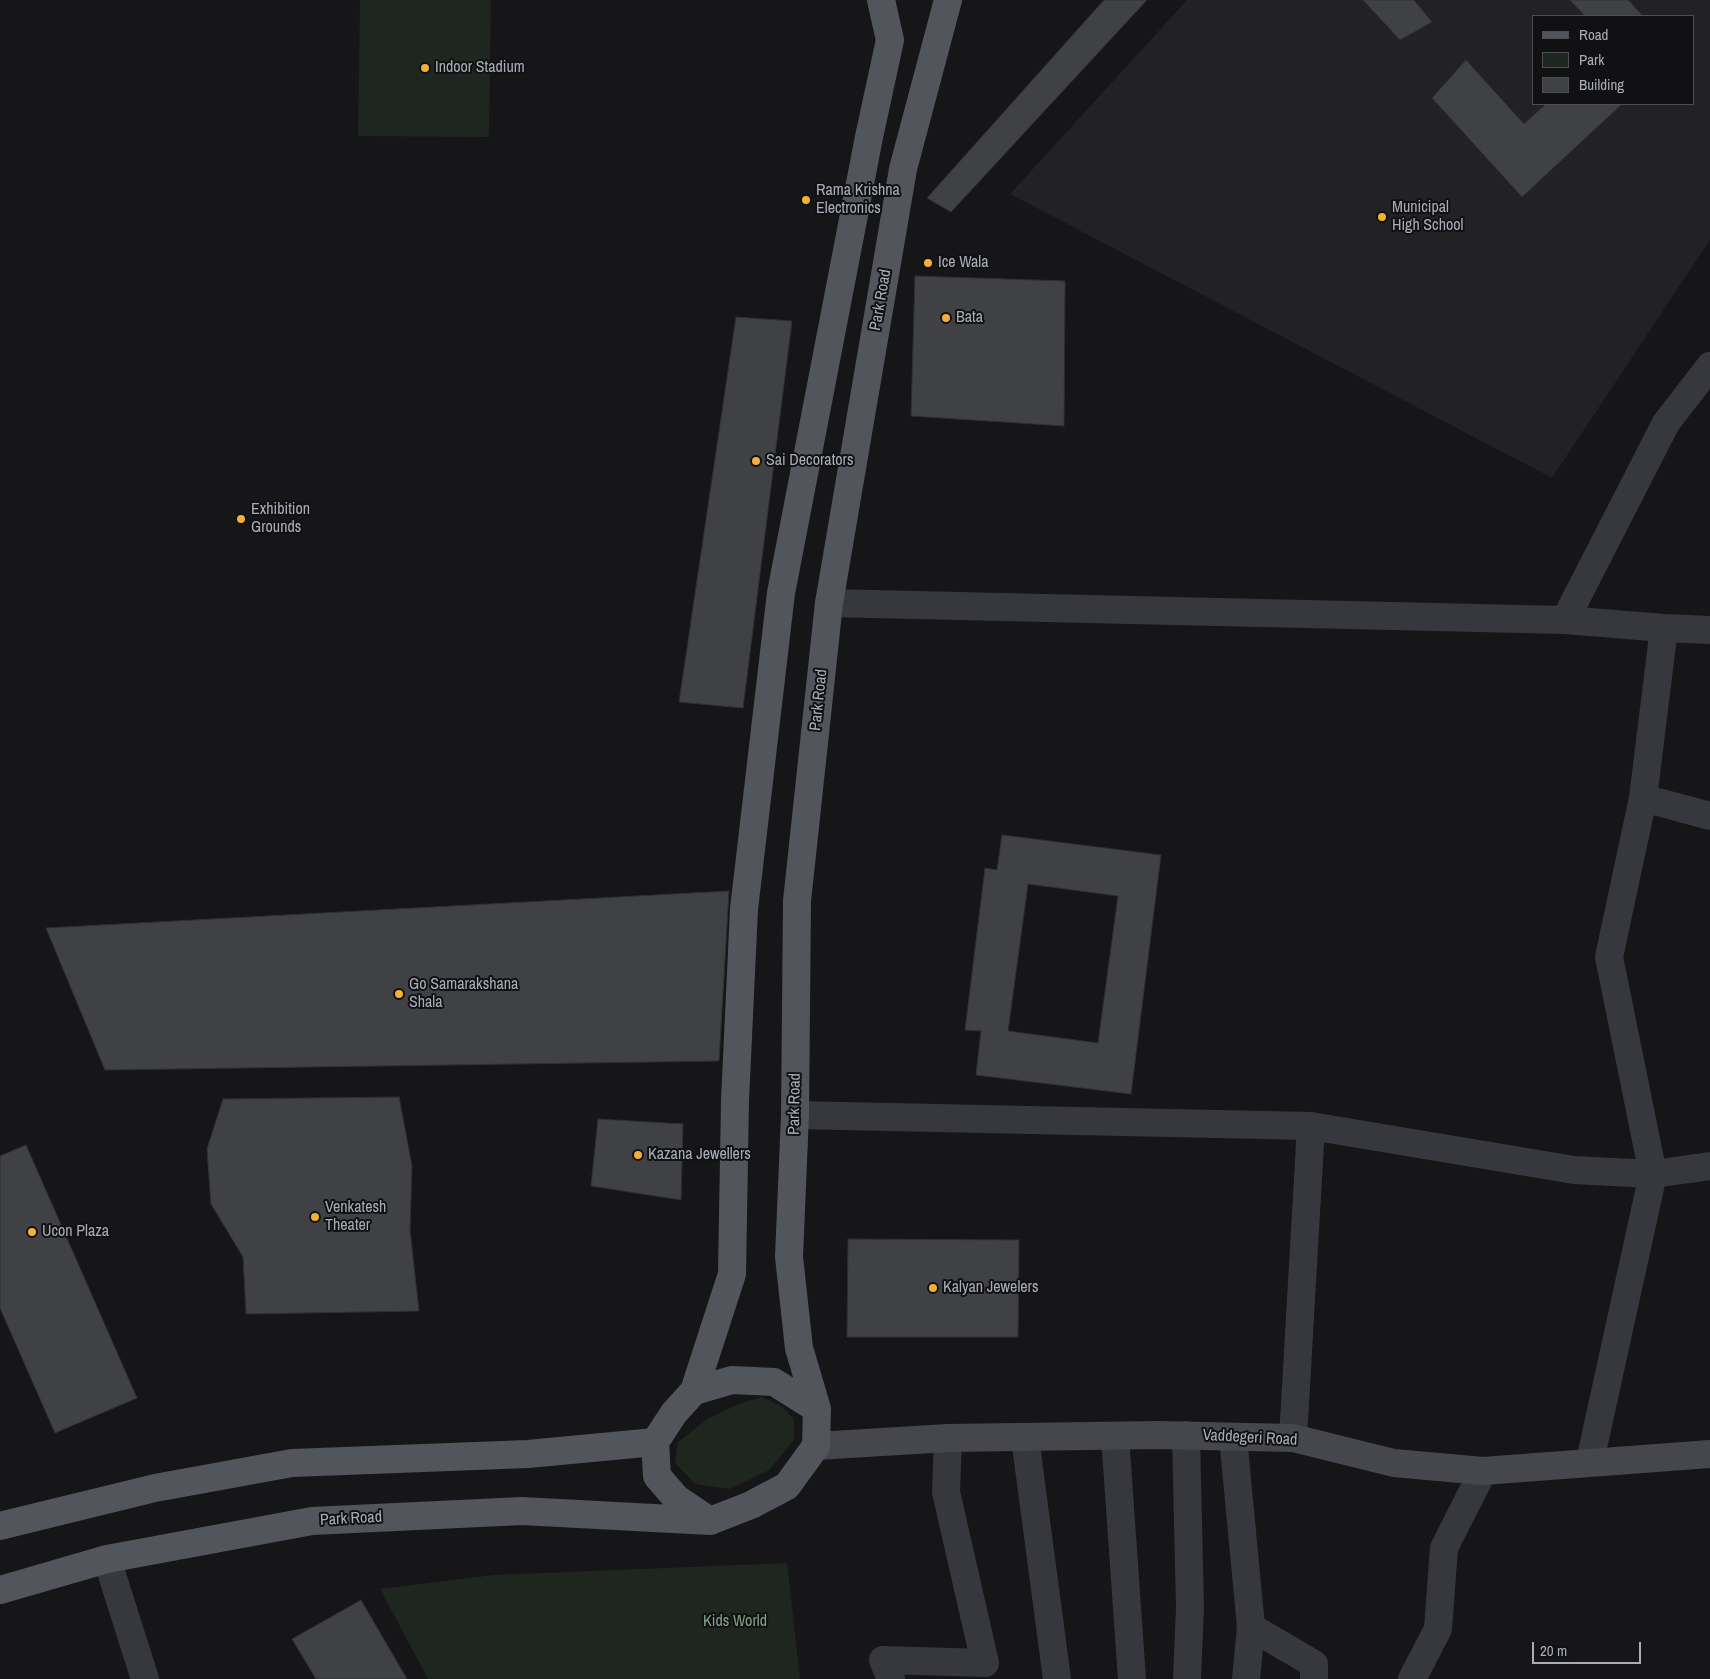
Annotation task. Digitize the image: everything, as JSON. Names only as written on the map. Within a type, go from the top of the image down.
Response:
[{"type":"main road","points":[[694,1390],[732,1380],[774,1382],[817,1409],[816,1446],[786,1486],[751,1505],[710,1521],[676,1498],[657,1476],[655,1442],[674,1412],[694,1390],[732,1274],[735,1100],[744,909],[781,593],[869,137],[890,40],[881,0]]},
{"type":"main road","name":"Park Road","points":[[817,1409],[799,1348],[789,1257],[795,1115],[797,901],[829,603],[903,170],[948,0]]},
{"type":"main road","points":[[0,1526],[156,1488],[292,1463],[528,1454],[655,1442]]},
{"type":"main road","name":"Park Road","points":[[0,1590],[107,1559],[312,1521],[522,1511],[710,1521]]},
{"type":"street","points":[[1564,620],[1666,423],[1710,366]]},
{"type":"street","points":[[829,603],[1564,620],[1710,630]]},
{"type":"street","points":[[1590,1461],[1653,1174],[1609,957],[1643,798],[1664,628]]},
{"type":"street","points":[[1643,798],[1710,816]]},
{"type":"street","points":[[795,1115],[1311,1126],[1574,1170],[1653,1174],[1710,1166]]},
{"type":"street","points":[[1293,1438],[1311,1126]]},
{"type":"street","points":[[1186,1435],[1190,1608],[1188,1679]]},
{"type":"street","name":"Vaddegeri Road","points":[[816,1446],[948,1438],[1186,1435],[1293,1438],[1394,1463],[1483,1471],[1590,1461],[1710,1454]]},
{"type":"street","points":[[1115,1436],[1132,1679]]},
{"type":"street","points":[[1233,1437],[1251,1627],[1246,1679]]},
{"type":"street","points":[[891,1679],[883,1660],[986,1671],[946,1492],[948,1438]]},
{"type":"street","points":[[1025,1438],[1057,1679]]},
{"type":"street","points":[[1412,1679],[1438,1629],[1444,1548],[1483,1471]]},
{"type":"street","points":[[107,1559],[145,1679]]},
{"type":"street","points":[[1251,1627],[1314,1664],[1314,1679]]},
{"type":"shaded area","name":"Municipal High School","points":[[1187,0],[1710,0],[1710,240],[1552,478],[1010,194]]},
{"type":"green space","name":"Indoor Stadium","points":[[360,0],[491,0],[489,137],[358,136]]},
{"type":"green space","points":[[762,1397],[783,1407],[794,1420],[794,1440],[769,1470],[730,1489],[695,1484],[675,1463],[678,1442],[709,1418],[741,1403]]},
{"type":"green space","name":"Kids World","points":[[787,1563],[800,1679],[428,1679],[380,1589],[494,1575]]},
{"type":"building","points":[[1104,0],[1147,0],[951,212],[927,198]]},
{"type":"building","points":[[1363,0],[1414,0],[1432,22],[1400,40]]},
{"type":"building","points":[[1570,0],[1628,0],[1642,15],[1584,15]]},
{"type":"building","points":[[1466,60],[1524,124],[1545,105],[1621,105],[1522,197],[1432,98]]},
{"type":"building","points":[[915,276],[1065,281],[1064,426],[911,416]]},
{"type":"building","points":[[736,317],[792,321],[743,708],[679,702]]},
{"type":"building","points":[[1002,835],[1161,855],[1131,1094],[976,1075],[981,1031],[965,1030],[985,868],[997,870]],"holes":[[[1028,884],[1118,896],[1098,1043],[1008,1031]]]},
{"type":"building","name":"Go Samarakshana Shala","points":[[729,891],[719,1061],[105,1070],[46,928]]},
{"type":"building","name":"Venkatesh Theater","points":[[399,1097],[412,1166],[410,1230],[419,1311],[246,1314],[243,1257],[211,1204],[207,1149],[223,1099]]},
{"type":"building","name":"Kazana Jewellers","points":[[598,1119],[683,1124],[681,1200],[591,1186]]},
{"type":"building","name":"Ucon Plaza","points":[[26,1145],[137,1398],[55,1433],[0,1308],[0,1156]]},
{"type":"building","name":"Kalyan Jewelers","points":[[848,1239],[1019,1240],[1018,1337],[847,1337]]},
{"type":"building","points":[[361,1600],[407,1679],[316,1679],[292,1639]]},
{"type":"place","name":"Indoor Stadium","points":[[425,68]]},
{"type":"place","name":"Rama Krishna Electronics","points":[[806,200]]},
{"type":"place","name":"Municipal High School","points":[[1382,217]]},
{"type":"place","name":"Ice Wala","points":[[928,263]]},
{"type":"place","name":"Bata","points":[[946,318]]},
{"type":"place","name":"Sai Decorators","points":[[756,461]]},
{"type":"place","name":"Exhibition Grounds","points":[[241,519]]},
{"type":"place","name":"Go Samarakshana Shala","points":[[399,994]]},
{"type":"place","name":"Kazana Jewellers","points":[[638,1155]]},
{"type":"place","name":"Venkatesh Theater","points":[[315,1217]]},
{"type":"place","name":"Ucon Plaza","points":[[32,1232]]},
{"type":"place","name":"Kalyan Jewelers","points":[[933,1288]]}]
